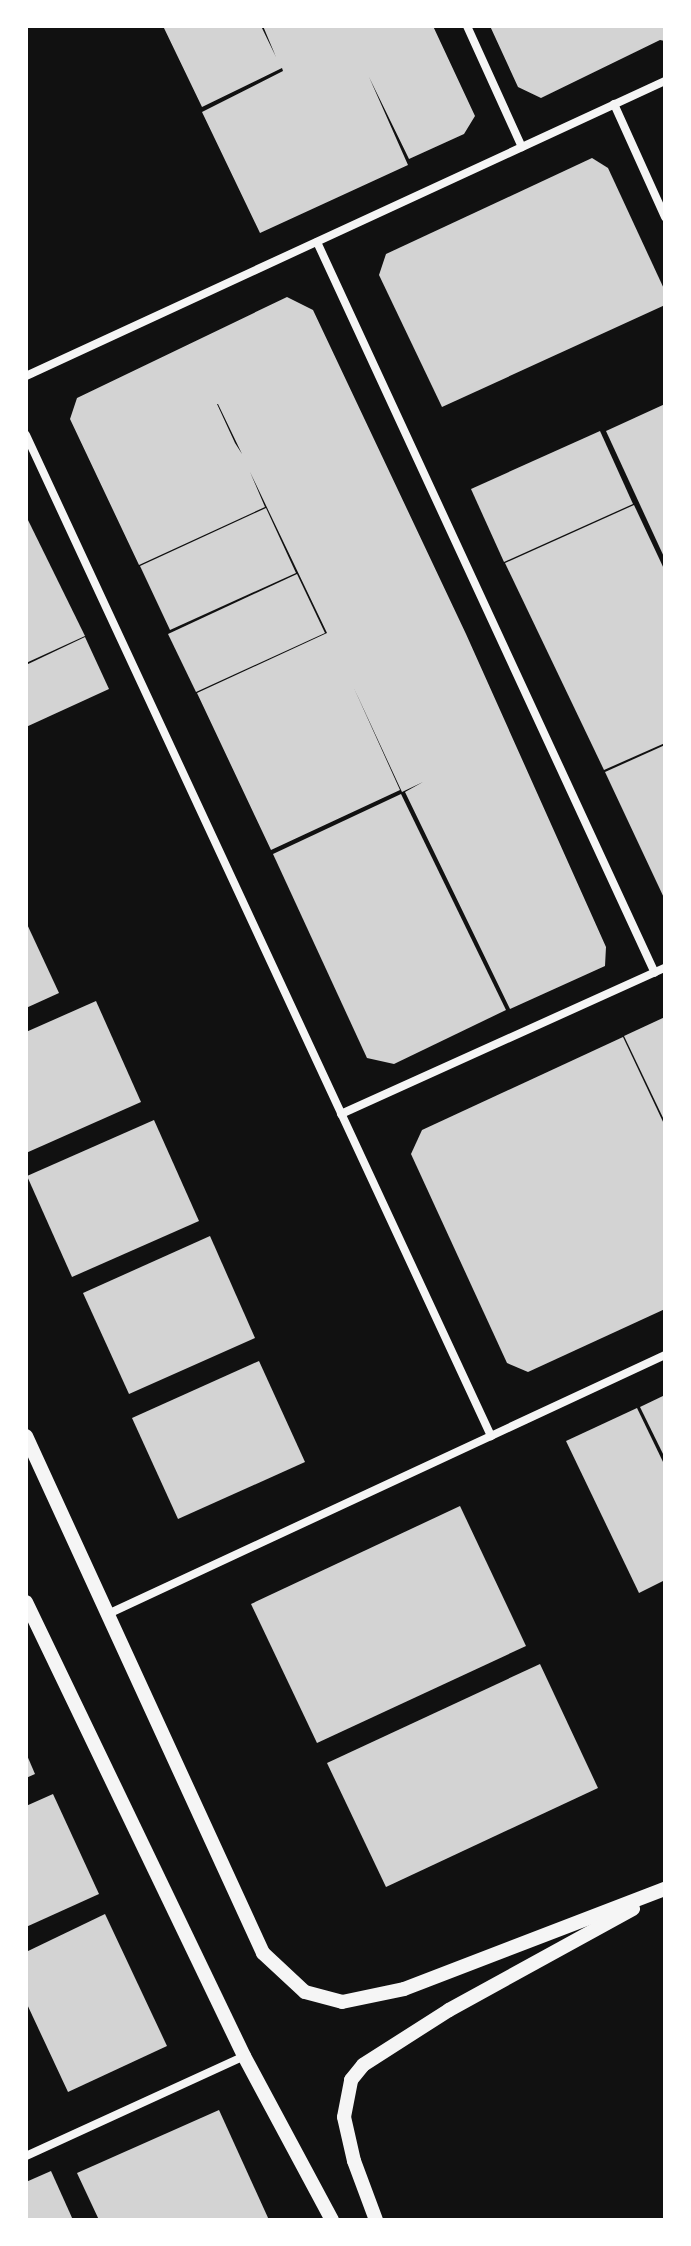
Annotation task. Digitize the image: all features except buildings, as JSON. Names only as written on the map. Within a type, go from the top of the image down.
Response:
[{"type":"street","points":[[467,26],[522,147]]},
{"type":"street","points":[[26,376],[665,81]]},
{"type":"street","points":[[614,104],[665,217]]},
{"type":"street","points":[[317,242],[655,973]]},
{"type":"street","points":[[26,435],[491,1436]]},
{"type":"street","points":[[341,1114],[665,968]]},
{"type":"street","points":[[108,1614],[665,1355]]},
{"type":"street","points":[[26,1436],[263,1953],[305,1992],[342,2002],[404,1989],[665,1890]]},
{"type":"street","points":[[26,1602],[244,2056],[332,2220]]},
{"type":"street","points":[[376,2220],[354,2161],[344,2117],[351,2080],[376,2054],[665,1890]]},
{"type":"street","points":[[26,2156],[244,2056]]}]
